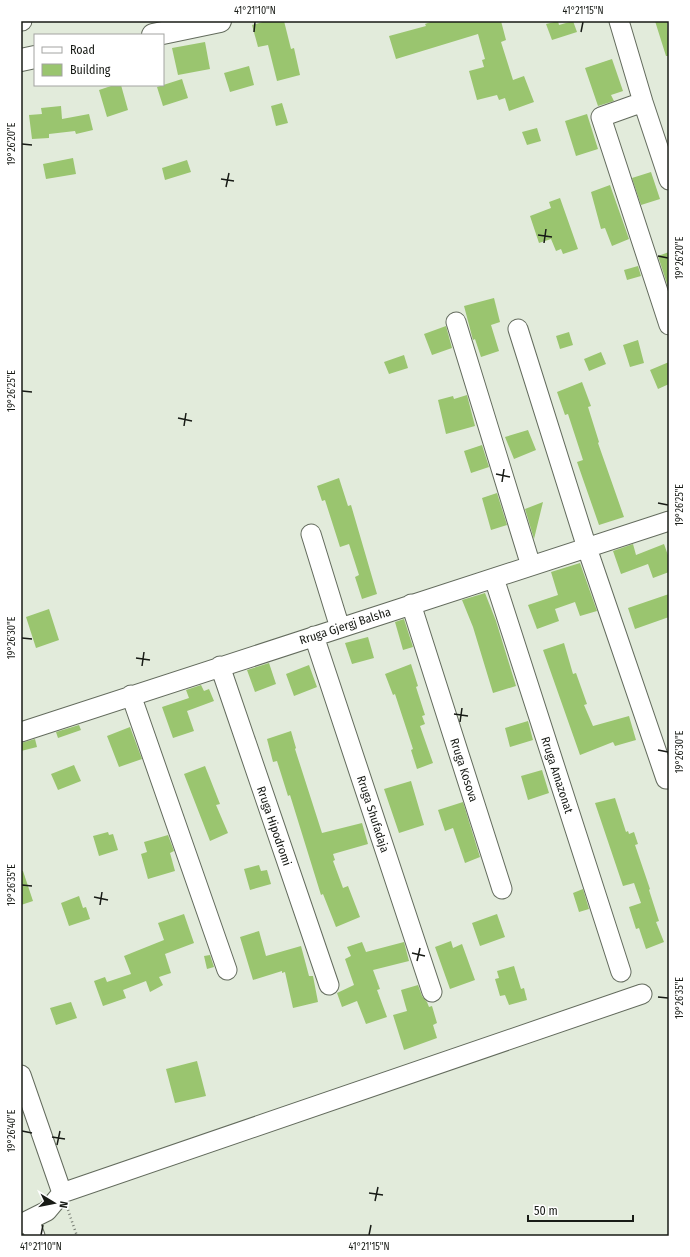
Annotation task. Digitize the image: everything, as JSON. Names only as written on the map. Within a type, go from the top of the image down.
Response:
[{"type":"main road","points":[[158,34],[220,21]]},
{"type":"main road","points":[[21,60],[34,57]]},
{"type":"street","points":[[618,21],[669,180]]},
{"type":"street","points":[[643,102],[601,117],[669,325]]},
{"type":"street","points":[[456,322],[531,566]]},
{"type":"street","points":[[518,329],[587,548],[666,779]]},
{"type":"street","name":"Rruga Gjergj Balsha","points":[[21,732],[669,521]]},
{"type":"street","points":[[311,534],[340,628]]},
{"type":"street","name":"Rruga Amazonat","points":[[494,578],[621,972]]},
{"type":"street","name":"Rruga Kosova","points":[[412,604],[502,889]]},
{"type":"street","name":"Rruga Shufadaja","points":[[314,636],[432,992]]},
{"type":"street","name":"Rruga Hipodromi","points":[[220,666],[328,985]]},
{"type":"street","points":[[131,695],[227,970]]},
{"type":"street","points":[[28,1227],[47,1211],[62,1193],[642,994]]},
{"type":"street","points":[[21,1075],[62,1193]]},
{"type":"path","points":[[62,1193],[77,1236]]},
{"type":"building","points":[[266,21],[284,21],[291,49],[294,48],[300,75],[277,81],[268,45],[258,47],[252,25]]},
{"type":"building","points":[[433,21],[501,21],[506,40],[501,42],[513,80],[524,76],[534,102],[509,111],[505,98],[499,100],[497,95],[477,100],[469,71],[484,67],[482,60],[485,59],[478,34],[396,59],[389,36],[426,26],[425,24]]},
{"type":"building","points":[[558,21],[559,25],[573,21],[577,32],[552,40],[546,24]]},
{"type":"building","points":[[655,21],[667,21],[669,56],[666,56]]},
{"type":"building","points":[[205,42],[210,69],[178,75],[172,48]]},
{"type":"building","points":[[612,59],[623,91],[611,95],[614,101],[598,106],[585,68]]},
{"type":"building","points":[[249,66],[254,85],[230,92],[224,73]]},
{"type":"building","points":[[182,79],[188,98],[163,106],[157,87]]},
{"type":"building","points":[[111,86],[121,86],[128,110],[107,117],[99,90]]},
{"type":"building","points":[[282,103],[288,123],[276,126],[271,106]]},
{"type":"building","points":[[61,106],[62,119],[89,114],[93,130],[76,134],[75,131],[49,134],[49,138],[32,139],[29,115],[42,114],[41,108]]},
{"type":"building","points":[[587,114],[598,149],[576,156],[565,121]]},
{"type":"building","points":[[537,128],[541,141],[527,145],[522,132]]},
{"type":"building","points":[[73,158],[76,174],[46,179],[43,164]]},
{"type":"building","points":[[187,160],[191,172],[165,180],[162,168]]},
{"type":"building","points":[[651,172],[660,199],[641,205],[632,178]]},
{"type":"building","points":[[610,185],[629,239],[612,246],[605,228],[601,229],[591,192]]},
{"type":"building","points":[[560,198],[578,249],[563,254],[561,249],[556,251],[551,239],[539,243],[530,216],[551,208],[549,202]]},
{"type":"building","points":[[669,252],[669,290],[658,256]]},
{"type":"building","points":[[638,266],[641,276],[627,280],[624,270]]},
{"type":"building","points":[[494,298],[500,322],[491,325],[499,351],[481,357],[475,339],[473,340],[464,306]]},
{"type":"building","points":[[446,326],[452,348],[432,355],[424,334]]},
{"type":"building","points":[[569,332],[573,345],[560,349],[556,336]]},
{"type":"building","points":[[638,340],[644,363],[630,367],[623,345]]},
{"type":"building","points":[[601,352],[606,364],[589,371],[584,359]]},
{"type":"building","points":[[404,355],[408,368],[389,374],[384,362]]},
{"type":"building","points":[[669,362],[669,384],[658,389],[650,370]]},
{"type":"building","points":[[582,382],[591,406],[588,407],[599,442],[598,443],[624,517],[599,525],[577,462],[583,460],[568,414],[565,415],[557,392]]},
{"type":"building","points":[[467,395],[475,426],[446,434],[438,400],[453,396],[454,399]]},
{"type":"building","points":[[528,430],[536,450],[514,459],[505,437]]},
{"type":"building","points":[[482,445],[489,467],[471,473],[464,451]]},
{"type":"building","points":[[339,478],[348,506],[351,505],[377,594],[362,599],[355,577],[359,575],[349,544],[340,547],[325,500],[322,501],[317,486]]},
{"type":"building","points":[[497,493],[507,525],[491,530],[482,498]]},
{"type":"building","points":[[543,502],[534,539],[525,509]]},
{"type":"building","points":[[633,544],[636,555],[664,544],[669,558],[669,572],[653,578],[648,564],[621,574],[613,551]]},
{"type":"building","points":[[580,563],[597,611],[580,616],[575,602],[555,609],[559,621],[537,629],[528,605],[558,595],[551,572]]},
{"type":"building","points":[[485,593],[496,621],[516,686],[493,693],[473,627],[462,600]]},
{"type":"building","points":[[669,594],[669,617],[635,629],[628,608]]},
{"type":"building","points":[[49,609],[59,640],[36,648],[26,617]]},
{"type":"building","points":[[404,619],[413,647],[403,650],[395,622]]},
{"type":"building","points":[[368,637],[374,658],[352,664],[345,643]]},
{"type":"building","points":[[564,643],[573,674],[576,673],[587,704],[584,705],[593,726],[629,716],[636,740],[615,746],[613,742],[580,755],[543,650]]},
{"type":"building","points":[[269,663],[276,684],[255,692],[247,670]]},
{"type":"building","points":[[411,664],[418,686],[416,687],[425,715],[422,716],[425,724],[420,726],[433,763],[417,769],[411,750],[413,749],[395,694],[393,695],[385,674]]},
{"type":"building","points":[[309,665],[317,687],[294,696],[286,674]]},
{"type":"building","points":[[201,685],[204,691],[209,689],[214,701],[187,711],[194,731],[173,738],[162,707],[189,698],[186,690]]},
{"type":"building","points":[[528,721],[533,740],[510,747],[505,728]]},
{"type":"building","points":[[79,725],[81,730],[58,738],[56,732]]},
{"type":"building","points":[[130,727],[142,759],[119,767],[107,736]]},
{"type":"building","points":[[291,731],[295,749],[322,833],[362,823],[368,844],[333,854],[335,860],[333,861],[343,888],[348,886],[360,917],[336,927],[323,894],[321,895],[290,795],[288,796],[277,761],[273,762],[267,739]]},
{"type":"building","points":[[35,739],[37,747],[21,751],[21,743]]},
{"type":"building","points":[[74,765],[81,781],[58,790],[51,774]]},
{"type":"building","points":[[205,766],[220,804],[216,805],[228,833],[210,841],[184,774]]},
{"type":"building","points":[[542,770],[549,793],[528,800],[521,776]]},
{"type":"building","points":[[411,781],[424,825],[399,833],[384,789]]},
{"type":"building","points":[[615,798],[626,832],[628,831],[629,834],[634,832],[638,844],[635,845],[659,921],[656,922],[664,942],[646,949],[639,928],[636,929],[629,907],[641,903],[634,883],[623,886],[595,803]]},
{"type":"building","points":[[463,802],[480,857],[465,863],[453,828],[445,831],[438,810]]},
{"type":"building","points":[[108,832],[109,835],[113,834],[118,850],[99,856],[93,836]]},
{"type":"building","points":[[168,835],[174,851],[170,853],[175,871],[148,879],[141,854],[147,852],[144,842]]},
{"type":"building","points":[[259,865],[261,871],[267,870],[271,884],[250,890],[244,869]]},
{"type":"building","points":[[21,871],[23,871],[33,901],[21,905]]},
{"type":"building","points":[[583,889],[589,909],[579,912],[573,893]]},
{"type":"building","points":[[79,896],[83,908],[86,907],[90,919],[69,926],[61,903]]},
{"type":"building","points":[[184,914],[194,943],[165,954],[171,973],[159,977],[163,985],[150,992],[146,981],[123,990],[126,998],[103,1006],[94,981],[105,977],[107,982],[131,974],[124,956],[164,940],[158,923]]},
{"type":"building","points":[[497,914],[505,937],[480,946],[472,923]]},
{"type":"building","points":[[259,931],[266,956],[301,946],[309,976],[313,976],[318,1002],[293,1008],[285,972],[282,973],[282,971],[253,980],[240,937]]},
{"type":"building","points":[[451,941],[453,948],[462,944],[475,980],[450,989],[435,947]]},
{"type":"building","points":[[362,942],[366,952],[404,942],[409,961],[373,970],[380,989],[377,990],[387,1017],[366,1024],[357,1001],[342,1007],[337,993],[354,985],[345,959],[351,956],[347,947]]},
{"type":"building","points":[[210,955],[214,967],[207,969],[204,956]]},
{"type":"building","points":[[514,966],[521,989],[524,988],[527,1000],[509,1005],[505,995],[500,996],[495,979],[499,978],[497,971]]},
{"type":"building","points":[[418,985],[422,996],[429,1007],[432,1006],[437,1023],[433,1025],[437,1038],[404,1050],[393,1015],[407,1011],[401,990]]},
{"type":"building","points":[[71,1002],[77,1018],[56,1025],[50,1008]]},
{"type":"building","points":[[197,1061],[206,1096],[175,1103],[166,1069]]}]
